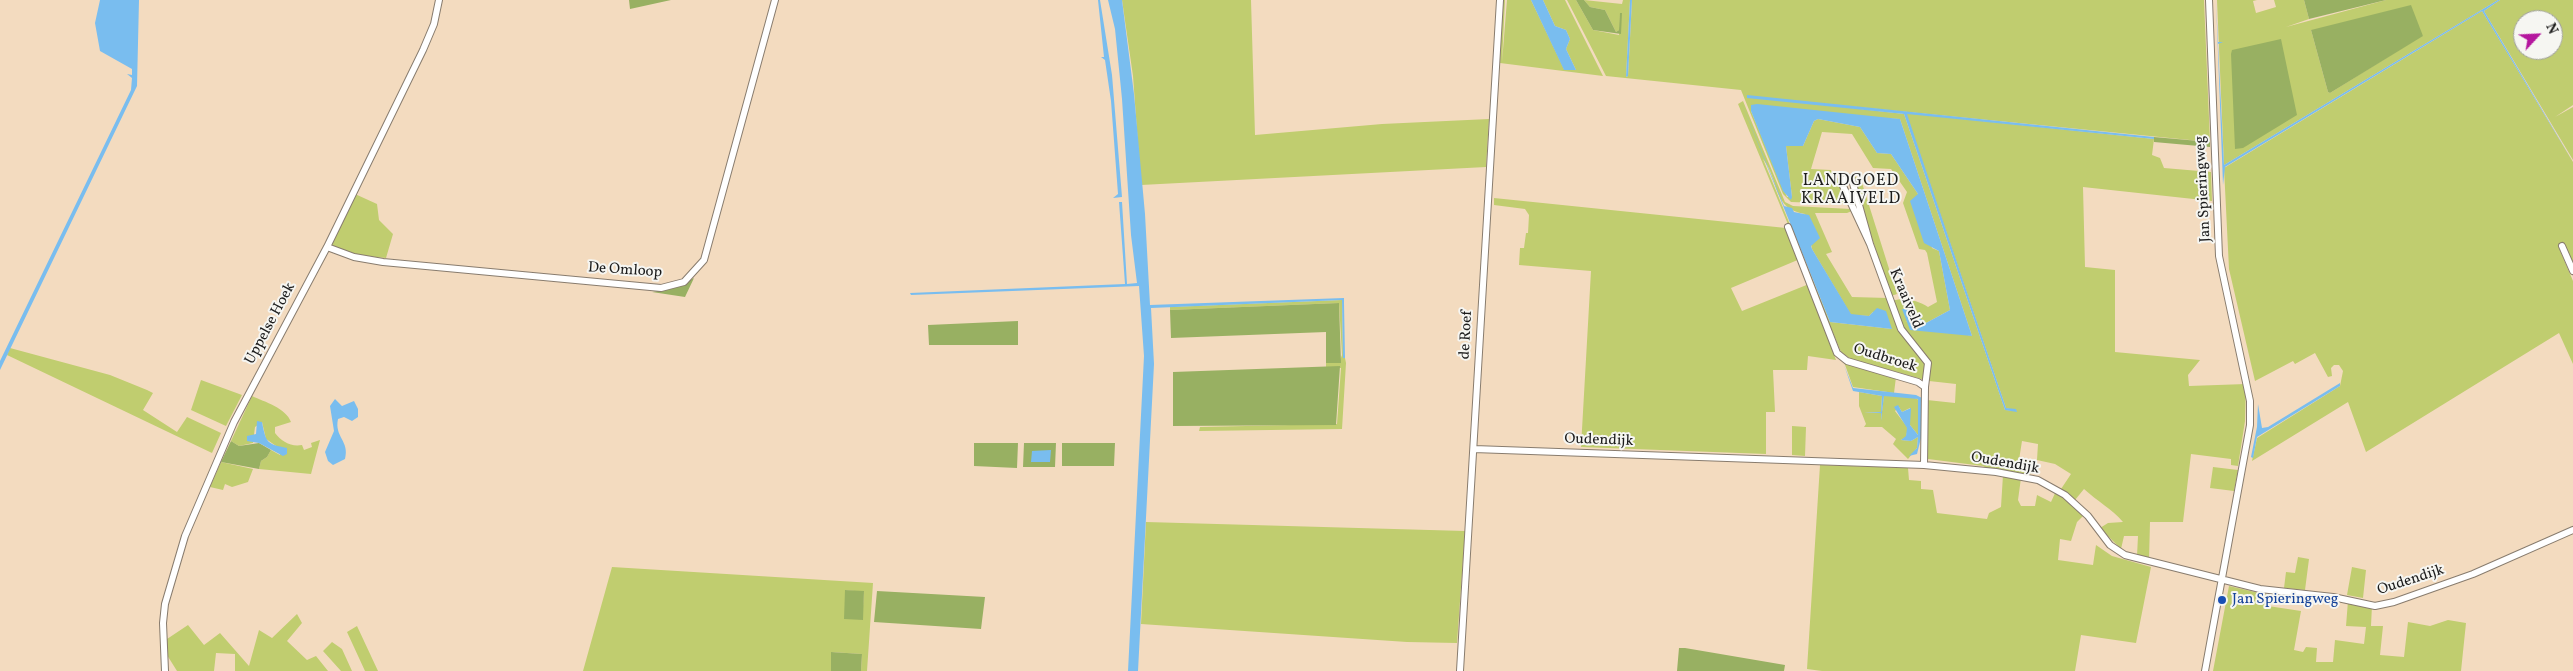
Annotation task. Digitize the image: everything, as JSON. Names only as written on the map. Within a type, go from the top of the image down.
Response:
[{"type":"street","name":"Uppelse Hoek","points":[[165,671],[163,623],[166,604],[185,536],[234,422],[327,247],[423,50],[434,24],[439,0]]},
{"type":"street","name":"De Omloop","points":[[327,247],[354,257],[393,263],[660,288],[684,282],[704,260],[775,0]]},
{"type":"street","name":"de Roef","points":[[1460,671],[1500,0]]},
{"type":"street","name":"Jan Spieringweg","points":[[2205,671],[2250,425],[2250,401],[2219,256],[2209,0]]},
{"type":"street","name":"Kraaiveld","points":[[1870,244],[1842,186],[1846,177],[1852,180],[1870,244],[1901,329],[1928,363],[1925,387]]},
{"type":"street","name":"Oudbroek","points":[[1788,228],[1837,353],[1847,361],[1920,383],[1925,387],[1924,464]]},
{"type":"street","points":[[2562,246],[2573,271]]},
{"type":"street","name":"Oudendijk","points":[[1474,450],[1924,464],[1996,472],[2038,480],[2073,501],[2088,516],[2110,546],[2137,559],[2222,581],[2375,606],[2387,604],[2473,574],[2573,530]]},
{"type":"green space","points":[[629,0],[671,0],[630,9]]},
{"type":"green space","points":[[1122,0],[1251,0],[1255,135],[1382,124],[1489,119],[1486,167],[1141,185],[1133,76]]},
{"type":"green space","points":[[1503,0],[1505,0],[1502,62],[1507,0],[1531,0],[1564,69],[1576,70],[1566,49],[1570,39],[1566,30],[1555,26],[1543,0],[1565,0],[1603,76],[1500,63]]},
{"type":"green space","points":[[1567,0],[1576,0],[1593,30],[1619,35],[1620,13],[1619,30],[1616,32],[1605,10],[1590,7],[1584,0],[1622,4],[1623,0],[1630,0],[1626,77],[1628,76],[1632,0],[2204,0],[2210,142],[1747,96],[1904,114],[2005,410],[2017,411],[2006,408],[1906,113],[2154,139],[2152,155],[2160,158],[2164,168],[2211,172],[2212,201],[2083,187],[2085,267],[2115,270],[2115,352],[2200,360],[2188,375],[2189,386],[2246,384],[2245,421],[2238,466],[2231,465],[2231,459],[2191,454],[2183,522],[2150,522],[2149,560],[2137,556],[2138,536],[2124,536],[2121,549],[2100,528],[2108,523],[2123,522],[2119,517],[2084,489],[2075,500],[2061,489],[2071,474],[2055,464],[2037,460],[2038,444],[2022,441],[2019,460],[2035,462],[2032,472],[2028,476],[1990,470],[1983,466],[1928,459],[1927,400],[1955,403],[1956,384],[1929,381],[1929,363],[1903,330],[1892,301],[1900,299],[1910,300],[1928,307],[1937,302],[1927,253],[1925,250],[1919,249],[1903,203],[1907,192],[1891,169],[1873,168],[1852,134],[1822,132],[1811,169],[1831,170],[1832,174],[1841,181],[1847,200],[1843,204],[1791,202],[1783,194],[1741,90],[1606,76]],"holes":[[[1751,111],[1900,119],[1972,336],[1905,321],[1926,323],[1950,310],[1939,251],[1932,248],[1918,194],[1891,154],[1877,153],[1860,127],[1818,119],[1814,121],[1803,146],[1786,146],[1792,197],[1787,197]]]},
{"type":"green space","points":[[1576,0],[1584,0],[1590,7],[1605,10],[1616,32],[1619,30],[1620,13],[1622,13],[1621,34],[1593,30]]},
{"type":"green space","points":[[2217,0],[2257,0],[2253,1],[2256,13],[2276,7],[2274,0],[2304,0],[2309,19],[2286,27],[2386,0],[2498,0],[2224,165]],"holes":[[[2311,30],[2423,35],[2330,93],[2328,92]]]},
{"type":"green space","points":[[2304,0],[2386,0],[2309,19]]},
{"type":"green space","points":[[2500,0],[2573,0],[2573,105],[2555,117],[2573,107],[2573,160],[2513,60],[2563,60],[2563,10],[2513,10],[2513,60],[2484,11]]},
{"type":"green space","points":[[2411,5],[2423,36],[2330,93],[2328,92],[2311,30]]},
{"type":"green space","points":[[2482,11],[2573,162],[2573,265],[2564,245],[2559,248],[2573,281],[2573,364],[2559,333],[2366,452],[2348,402],[2252,461],[2257,438],[2340,386],[2343,371],[2339,365],[2334,365],[2331,368],[2332,376],[2328,377],[2315,353],[2295,364],[2293,361],[2255,381],[2229,269],[2224,168]]},
{"type":"green space","points":[[2281,39],[2297,115],[2243,148],[2235,149],[2232,50]]},
{"type":"green space","points":[[1743,101],[1785,202],[1793,206],[1851,209],[1852,211],[1847,213],[1815,213],[1832,252],[1826,254],[1852,297],[1888,298],[1892,310],[1925,360],[1925,380],[1851,359],[1841,352],[1738,104]],"holes":[[[1763,159],[1782,200],[1794,211],[1805,214],[1812,249],[1851,315],[1869,316],[1873,312],[1892,329],[1830,322]]]},
{"type":"green space","points":[[2154,137],[2210,142],[2210,147],[2154,142]]},
{"type":"green space","points":[[1855,176],[1862,183],[1897,294],[1891,296],[1852,177]]},
{"type":"green space","points":[[355,194],[377,204],[379,220],[393,234],[386,258],[356,255],[332,246],[331,242]]},
{"type":"green space","points":[[1494,198],[1786,228],[1800,259],[1731,288],[1742,311],[1809,284],[1836,360],[1808,356],[1807,370],[1773,370],[1775,412],[1766,412],[1766,454],[1581,447],[1591,271],[1519,265],[1520,248],[1524,248],[1526,233],[1528,233],[1529,215],[1525,209],[1494,205]]},
{"type":"green space","points":[[694,278],[685,297],[652,292],[674,288]]},
{"type":"green space","points":[[1342,300],[1343,358],[1345,358],[1346,363],[1342,429],[1199,431],[1200,427],[1337,424],[1341,368],[1326,367],[1326,363],[1339,363],[1342,355],[1339,303],[1170,310],[1170,307]]},
{"type":"green space","points":[[1339,303],[1341,363],[1326,363],[1326,332],[1171,338],[1170,310]]},
{"type":"green space","points":[[1018,321],[1018,345],[929,345],[928,325]]},
{"type":"green space","points":[[10,348],[110,375],[153,393],[143,410],[177,432],[187,417],[221,433],[212,453],[7,355]]},
{"type":"green space","points":[[1844,362],[1896,377],[1894,393],[1853,387]]},
{"type":"green space","points":[[1340,366],[1336,425],[1173,426],[1173,372]]},
{"type":"green space","points":[[201,380],[242,395],[226,426],[191,410]]},
{"type":"green space","points":[[1859,392],[1882,396],[1881,412],[1864,413],[1881,413],[1881,420],[1884,395],[1919,400],[1918,435],[1910,425],[1910,408],[1902,412],[1899,407],[1895,411],[1908,428],[1906,437],[1901,440],[1911,441],[1918,437],[1917,448],[1908,459],[1893,444],[1896,439],[1882,427],[1864,427],[1866,424],[1859,406]]},
{"type":"green space","points":[[252,396],[280,409],[288,417],[291,422],[275,427],[275,433],[284,441],[294,445],[302,445],[304,450],[312,447],[311,443],[320,440],[311,474],[259,469],[261,461],[267,457],[271,450],[280,455],[279,448],[266,439],[262,422],[255,427],[253,443],[239,446],[231,441]]},
{"type":"green space","points":[[1792,426],[1806,427],[1805,456],[1792,455]]},
{"type":"green space","points":[[231,441],[239,446],[259,443],[271,450],[267,457],[261,461],[259,469],[221,462]]},
{"type":"green space","points":[[974,443],[1018,443],[1017,468],[974,466]]},
{"type":"green space","points":[[1024,443],[1056,443],[1055,467],[1023,467]]},
{"type":"green space","points":[[1062,443],[1115,443],[1114,466],[1062,466]]},
{"type":"green space","points":[[221,462],[253,469],[248,482],[232,487],[225,484],[223,490],[210,487]]},
{"type":"green space","points":[[1820,465],[1908,468],[1909,480],[1921,481],[1921,489],[1933,490],[1937,513],[1987,519],[1989,513],[2001,507],[2003,475],[2021,478],[2018,500],[2021,506],[2035,506],[2037,495],[2051,502],[2056,491],[2084,515],[2077,522],[2071,541],[2060,539],[2058,560],[2093,565],[2096,545],[2112,556],[2151,567],[2136,643],[2081,635],[2075,671],[1822,671],[1807,669]]},
{"type":"green space","points":[[2213,467],[2238,470],[2234,491],[2210,488]]},
{"type":"green space","points":[[1146,522],[1465,531],[1457,643],[1407,642],[1141,624]]},
{"type":"green space","points":[[2298,557],[2309,559],[2305,590],[2284,588],[2286,572],[2295,573]]},
{"type":"green space","points":[[612,567],[873,583],[867,671],[861,671],[862,654],[831,652],[831,671],[583,671]],"holes":[[[845,590],[864,592],[862,620]]]},
{"type":"green space","points":[[2352,567],[2366,570],[2363,598],[2347,595]]},
{"type":"green space","points":[[2229,586],[2268,595],[2268,606],[2301,611],[2294,650],[2303,652],[2306,647],[2317,648],[2316,662],[2333,662],[2335,640],[2364,644],[2366,627],[2346,626],[2348,601],[2372,605],[2371,626],[2383,626],[2380,655],[2404,657],[2408,622],[2430,626],[2448,620],[2466,623],[2461,671],[2213,671]]},
{"type":"green space","points":[[845,590],[864,591],[863,620],[844,619]]},
{"type":"green space","points":[[877,591],[985,597],[981,629],[874,622]]},
{"type":"green space","points":[[297,614],[302,623],[287,641],[307,660],[316,656],[328,671],[235,671],[235,654],[216,653],[214,671],[177,671],[167,655],[167,639],[188,625],[204,645],[220,633],[249,666],[259,630],[272,638]]},
{"type":"green space","points":[[357,626],[378,671],[365,671],[347,632]]},
{"type":"green space","points":[[332,642],[342,649],[352,671],[341,671],[323,651]]},
{"type":"green space","points":[[1679,648],[1785,665],[1784,671],[1677,671]]},
{"type":"green space","points":[[831,652],[862,654],[861,671],[831,671]]},
{"type":"water","points":[[100,0],[139,0],[137,86],[0,370],[0,361],[131,90],[132,78],[127,74],[132,75],[132,69],[100,51],[95,23]]},
{"type":"water","points":[[1098,0],[1100,0],[1112,75],[1122,197],[1113,198],[1118,194],[1111,101],[1105,60],[1101,57],[1104,57]]},
{"type":"water","points":[[1108,0],[1122,0],[1134,94],[1145,214],[1150,305],[1344,298],[1345,358],[1343,358],[1342,300],[1151,308],[1154,364],[1138,671],[1128,671],[1144,356],[1139,286],[911,295],[910,293],[1125,284],[1119,202],[1122,202],[1127,284],[1137,283],[1131,235],[1122,99],[1115,29]]},
{"type":"water","points":[[1531,0],[1543,0],[1555,26],[1566,30],[1570,39],[1566,49],[1576,70],[1564,70]]},
{"type":"water","points":[[1630,0],[1632,0],[1628,76],[1626,77]]},
{"type":"water","points":[[2216,0],[2218,42],[2223,42],[2218,44],[2224,165],[2498,0],[2500,0],[2484,11],[2573,162],[2482,11],[2225,167],[2223,185]]},
{"type":"water","points":[[1747,95],[2154,137],[2154,139],[1907,114],[2006,408],[2016,409],[2017,412],[2005,410],[1904,114],[1747,98]]},
{"type":"water","points":[[1742,104],[1784,206],[1792,208],[1794,212],[1809,215],[1820,238],[1811,246],[1812,249],[1851,314],[1869,316],[1877,308],[1886,311],[1892,329],[1830,322]]},
{"type":"water","points":[[1757,104],[1900,119],[1972,336],[1910,330],[1902,309],[1907,309],[1926,323],[1950,310],[1939,251],[1924,243],[1910,201],[1918,194],[1891,154],[1877,153],[1860,127],[1818,119],[1814,121],[1803,146],[1786,146],[1791,200],[1783,191],[1751,111],[1751,105]]},
{"type":"water","points":[[1844,365],[1853,388],[1916,395],[1922,398],[1921,438],[1917,454],[1909,456],[1917,448],[1918,437],[1911,441],[1901,440],[1906,436],[1907,428],[1894,407],[1898,405],[1902,412],[1911,408],[1910,425],[1918,435],[1918,399],[1884,396],[1881,421],[1881,413],[1864,413],[1881,412],[1882,396],[1853,391]]},
{"type":"water","points":[[2340,383],[2340,386],[2257,437],[2253,458],[2251,457],[2257,427],[2258,404],[2262,428],[2268,427]]},
{"type":"water","points":[[335,399],[342,406],[354,401],[358,409],[358,417],[352,421],[344,417],[338,419],[338,430],[346,453],[345,459],[333,465],[328,461],[325,452],[334,431],[330,406]]},
{"type":"water","points":[[257,421],[262,422],[268,441],[271,444],[287,448],[287,454],[283,456],[259,443],[247,441],[247,436],[256,434]]},
{"type":"water","points":[[1051,450],[1050,462],[1031,462],[1032,451]]},
{"type":"place","name":"Jan Spieringweg","points":[[2222,600]]},
{"type":"district","name":"LANDGOED KRAAIVELD","points":[[1851,191]]}]
